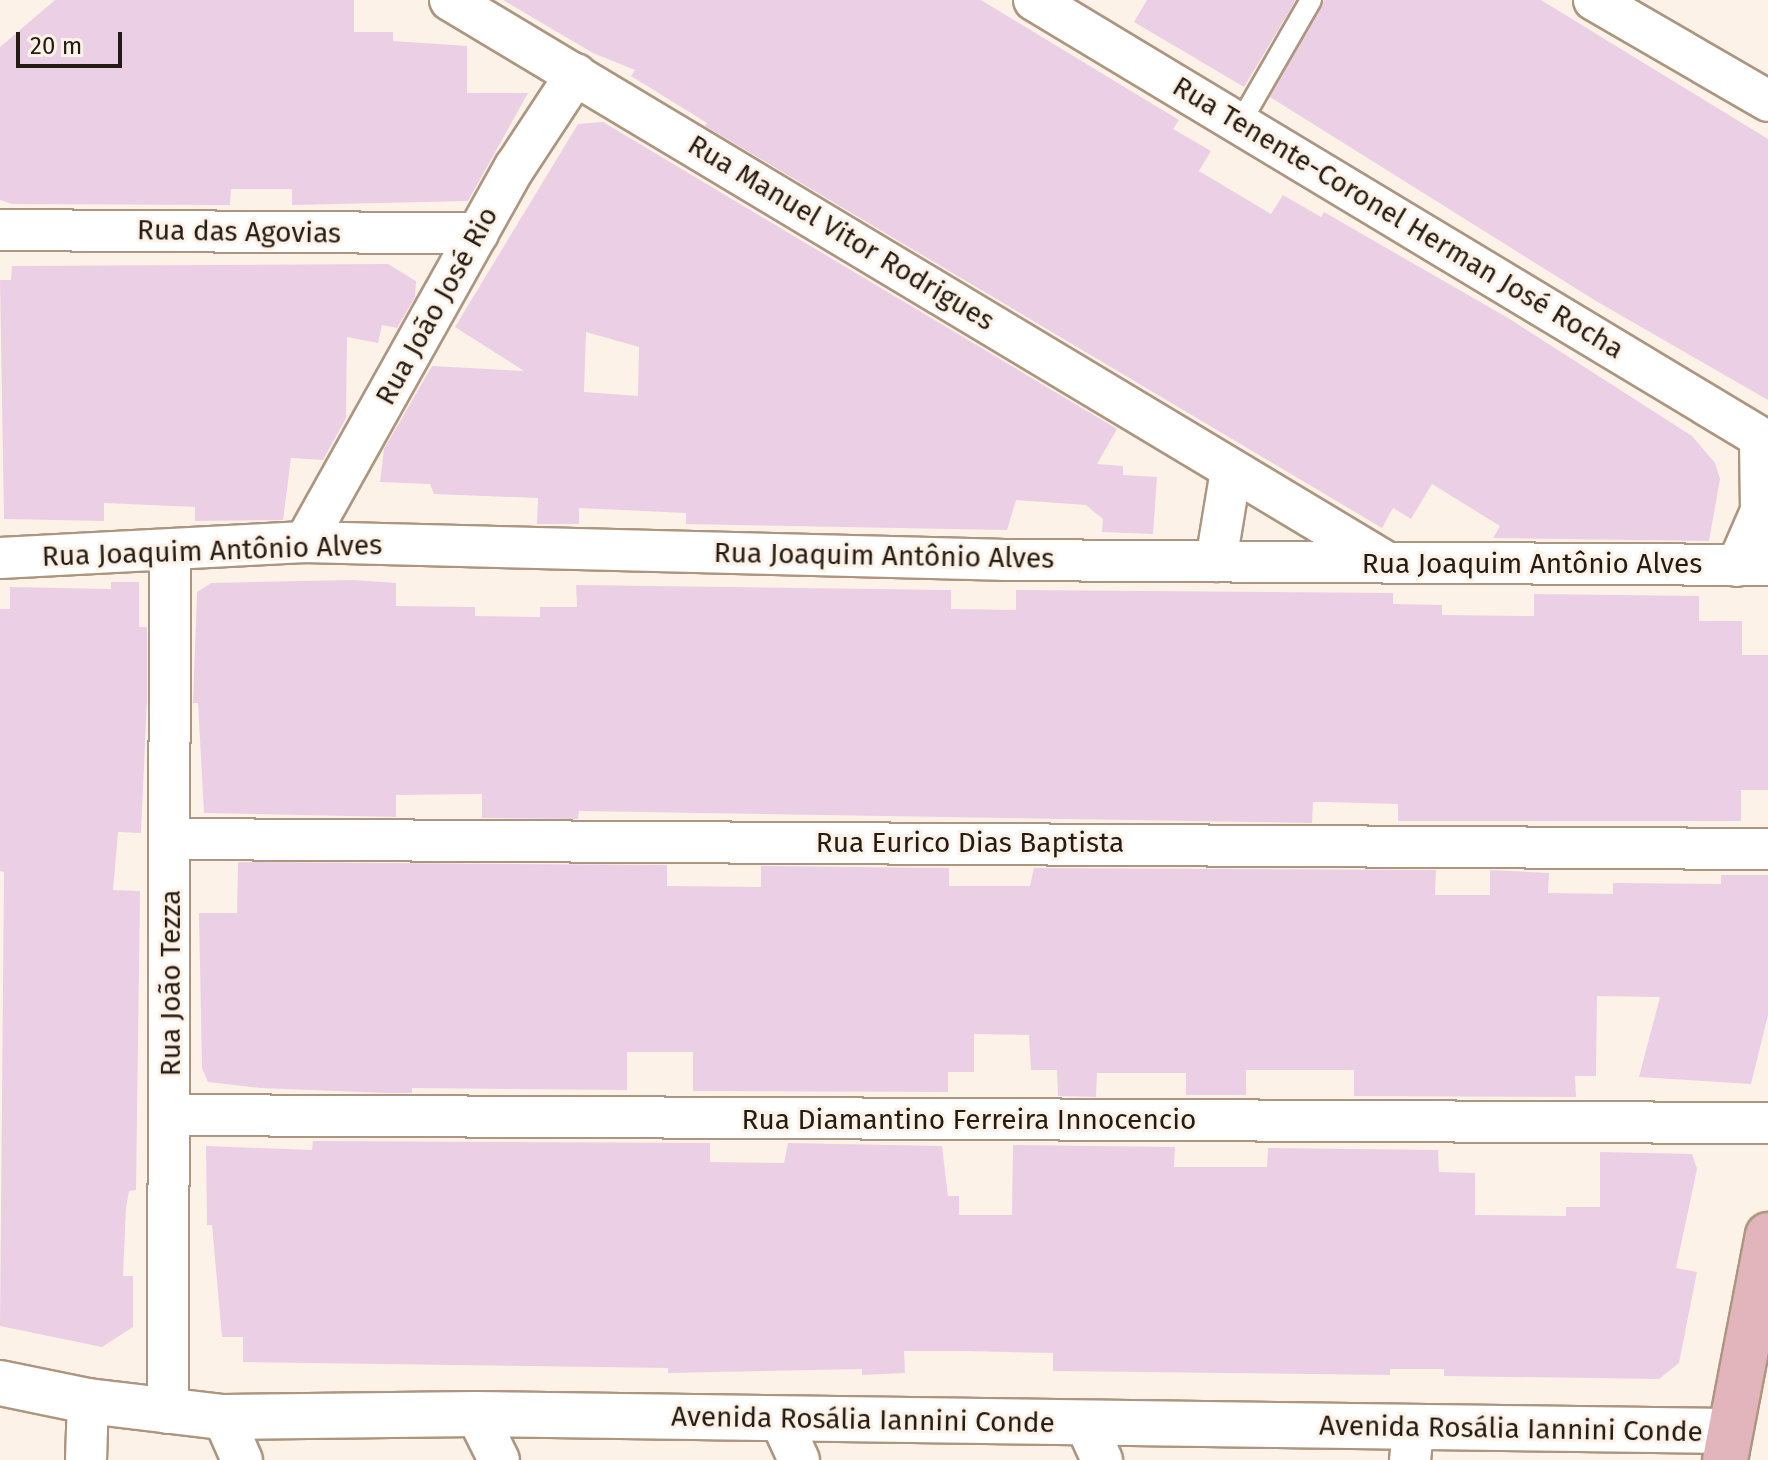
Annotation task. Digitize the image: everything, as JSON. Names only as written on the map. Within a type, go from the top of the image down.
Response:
[{"type":"main road","points":[[1727,1446],[1768,1235]]},
{"type":"street","name":"Rua Manuel Vitor Rodrigues","points":[[450,0],[1389,563]]},
{"type":"street","name":"Rua Tenente-Coronel Herman José Rocha","points":[[1034,0],[1764,440],[1761,511],[1753,566]]},
{"type":"street","points":[[1594,0],[1768,101]]},
{"type":"street","name":"Rua João José Rio","points":[[305,542],[478,233],[576,74]]},
{"type":"street","name":"Rua das Agovias","points":[[0,230],[478,233]]},
{"type":"street","points":[[1216,561],[1231,470]]},
{"type":"street","name":"Rua Joaquim Antônio Alves","points":[[0,558],[170,553],[305,542],[1216,561],[1753,566]]},
{"type":"street","name":"Rua João Tezza","points":[[168,1413],[172,839],[170,553]]},
{"type":"street","name":"Rua Eurico Dias Baptista","points":[[172,839],[1768,849]]},
{"type":"street","name":"Rua Diamantino Ferreira Innocencio","points":[[170,1115],[1768,1123]]},
{"type":"street","name":"Avenida Rosália Iannini Conde","points":[[0,1383],[88,1401],[168,1413],[223,1417],[476,1414],[780,1419],[1094,1442],[1727,1446]]},
{"type":"street","points":[[86,1460],[88,1401]]},
{"type":"street","points":[[476,1414],[499,1460]]},
{"type":"street","points":[[223,1417],[242,1460]]},
{"type":"street","points":[[780,1419],[799,1460]]},
{"type":"lane","points":[[1240,123],[1311,0]]},
{"type":"building","points":[[55,0],[354,0],[354,32],[393,32],[393,41],[467,46],[467,93],[528,93],[468,201],[292,205],[292,189],[231,189],[230,205],[12,204],[0,200],[0,47]]},
{"type":"building","points":[[503,0],[981,0],[1179,120],[1173,129],[1211,151],[1199,171],[1271,214],[1283,195],[1321,217],[1324,212],[1508,318],[1692,436],[1715,463],[1720,479],[1709,541],[1493,538],[1500,526],[1432,484],[1411,519],[1393,508],[1382,528],[705,126],[707,123],[631,76],[635,70],[593,53]]},
{"type":"building","points":[[1147,0],[1296,0],[1244,87],[1134,22]]},
{"type":"building","points":[[1324,0],[1541,0],[1768,139],[1768,400],[1596,301],[1270,97]]},
{"type":"building","points":[[603,122],[1117,429],[1097,464],[1123,466],[1123,475],[1157,477],[1153,534],[1102,532],[1103,519],[1086,505],[1016,500],[1007,530],[686,524],[686,513],[579,508],[579,524],[537,524],[538,498],[434,494],[430,484],[380,482],[384,449],[432,366],[524,371],[455,327],[578,124]],"holes":[[[586,332],[639,347],[638,396],[584,392]]]},
{"type":"building","points":[[388,264],[416,281],[415,297],[397,328],[382,325],[378,343],[347,337],[346,418],[323,460],[291,458],[283,520],[195,521],[195,507],[104,503],[104,521],[4,519],[0,280],[11,280],[12,266]]},
{"type":"building","points":[[354,580],[396,583],[396,606],[475,607],[475,616],[540,617],[540,607],[577,607],[576,585],[951,590],[951,609],[1016,610],[1016,590],[1393,593],[1393,604],[1442,605],[1442,615],[1534,616],[1534,594],[1699,596],[1699,621],[1742,621],[1742,655],[1768,655],[1768,790],[1741,790],[1741,821],[1398,821],[1398,804],[1325,802],[1313,802],[1312,823],[579,811],[578,819],[482,818],[482,794],[396,795],[396,817],[204,813],[198,703],[193,703],[197,592],[211,583]]},
{"type":"building","points":[[111,582],[139,582],[139,627],[147,627],[147,699],[141,833],[118,832],[113,890],[140,891],[136,1190],[129,1191],[126,1208],[123,1276],[133,1276],[133,1327],[102,1347],[0,1326],[4,872],[0,871],[0,609],[10,609],[10,587],[111,589]]},
{"type":"building","points":[[238,862],[667,865],[667,886],[761,887],[761,866],[949,868],[949,886],[1030,886],[1034,868],[1436,870],[1435,895],[1490,895],[1490,870],[1549,873],[1548,893],[1613,894],[1613,883],[1721,884],[1721,875],[1768,875],[1768,1015],[1751,1084],[1639,1077],[1660,997],[1597,996],[1596,1076],[1575,1076],[1576,1097],[1354,1096],[1354,1070],[1246,1070],[1246,1095],[1186,1095],[1186,1073],[1097,1073],[1096,1097],[1058,1096],[1057,1070],[1031,1070],[1029,1035],[974,1034],[974,1072],[948,1072],[948,1092],[693,1091],[693,1052],[627,1052],[627,1090],[412,1088],[412,1093],[386,1093],[260,1088],[208,1082],[202,1068],[199,913],[237,913]]},
{"type":"building","points":[[313,1141],[710,1143],[710,1162],[784,1163],[788,1143],[942,1146],[948,1196],[959,1196],[959,1215],[1012,1215],[1013,1145],[1175,1147],[1174,1167],[1267,1167],[1268,1148],[1438,1150],[1439,1172],[1475,1173],[1475,1215],[1566,1216],[1566,1207],[1600,1207],[1600,1152],[1692,1154],[1697,1169],[1676,1268],[1697,1272],[1679,1363],[1659,1379],[1444,1376],[1444,1369],[1390,1369],[1390,1375],[1053,1371],[1053,1353],[965,1351],[904,1351],[905,1373],[862,1375],[862,1369],[668,1373],[668,1368],[243,1362],[243,1337],[222,1337],[212,1225],[207,1225],[206,1146],[312,1150]]}]
